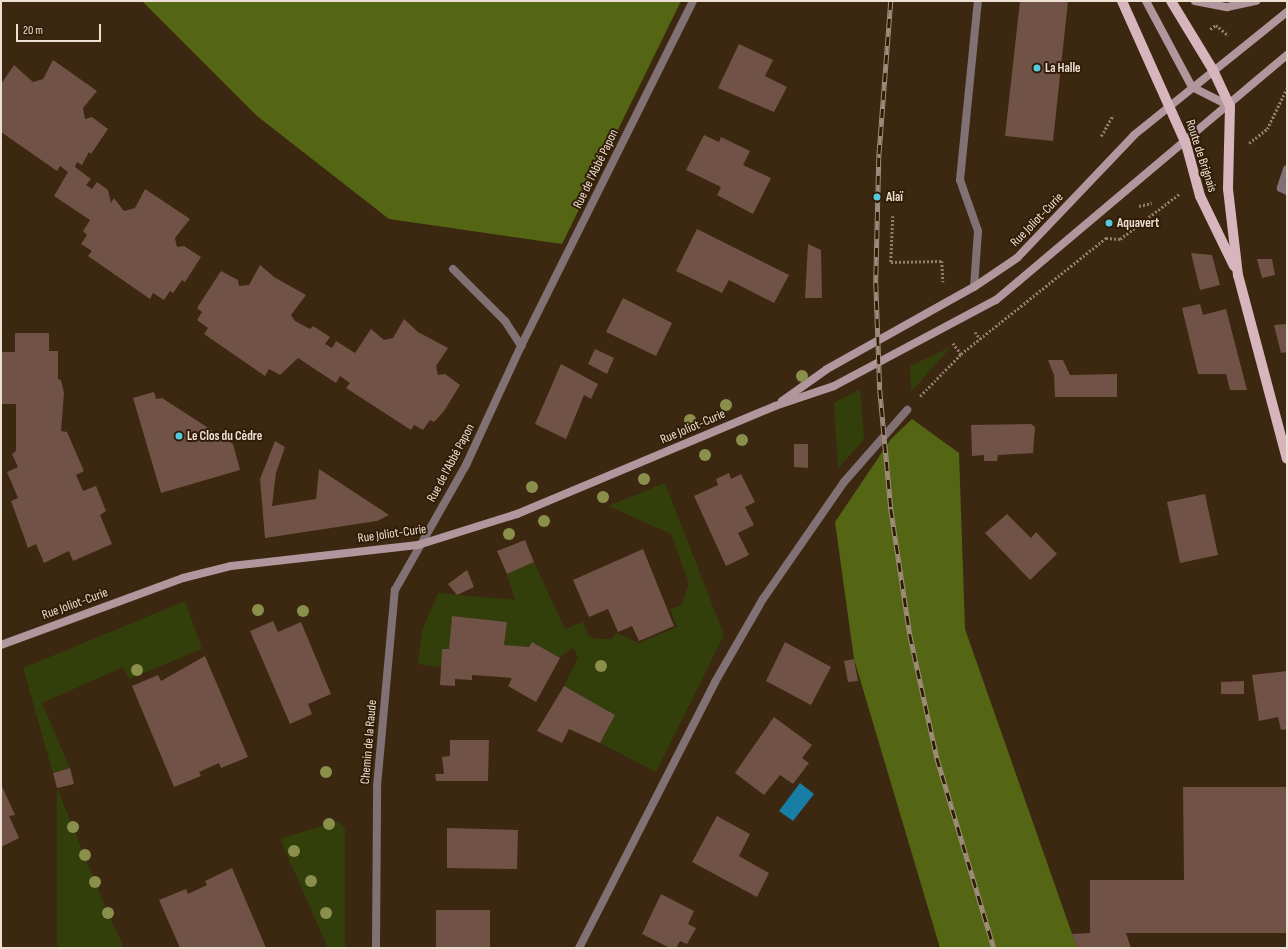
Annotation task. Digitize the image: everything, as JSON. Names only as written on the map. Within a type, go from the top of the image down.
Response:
[{"type":"main road","name":"Route de Brignais","points":[[1122,1],[1186,144],[1200,196],[1238,275]]},
{"type":"main road","points":[[1146,1],[1192,87],[1230,106]]},
{"type":"main road","name":"Route de Brignais","points":[[1171,1],[1213,70],[1230,106],[1228,189],[1238,275],[1287,459]]},
{"type":"main road","points":[[1195,1],[1227,7],[1256,1]]},
{"type":"main road","name":"Rue Joliot-Curie","points":[[775,406],[833,365],[974,287],[1017,258],[1134,135],[1169,105],[1287,12]]},
{"type":"main road","name":"Rue Joliot-Curie","points":[[1,645],[176,581],[231,566],[418,545],[523,512],[775,406],[834,386],[996,300],[1186,144],[1287,55]]},
{"type":"street","name":"Rue de l'Abbé Papon","points":[[418,545],[466,465],[521,346],[693,1]]},
{"type":"street","points":[[974,287],[978,231],[960,180],[978,1]]},
{"type":"street","points":[[1287,169],[1281,188],[1287,191]]},
{"type":"street","points":[[453,268],[505,321],[521,346]]},
{"type":"street","points":[[580,948],[715,682],[762,599],[844,482],[907,410]]},
{"type":"street","name":"Chemin de la Raude","points":[[376,948],[377,786],[395,590],[418,545]]},
{"type":"path","points":[[1207,30],[1216,25],[1230,37]]},
{"type":"path","points":[[1244,148],[1267,129],[1287,88]]},
{"type":"path","points":[[1101,136],[1113,115]]},
{"type":"path","points":[[907,410],[961,354],[1106,238],[1120,239],[1172,199]]},
{"type":"path","points":[[893,216],[891,262],[942,261],[944,287]]},
{"type":"green space","points":[[142,1],[681,1],[562,244],[389,219],[257,116]]},
{"type":"green space","points":[[951,347],[911,392],[910,366]]},
{"type":"green space","points":[[860,389],[864,439],[838,469],[834,403]]},
{"type":"green space","points":[[912,419],[959,453],[965,629],[1077,948],[940,948],[854,659],[835,522],[891,439]]},
{"type":"green space","points":[[665,483],[724,635],[656,772],[600,743],[615,715],[564,686],[578,658],[573,647],[560,658],[532,642],[529,647],[504,645],[507,622],[452,616],[449,649],[442,649],[441,667],[418,664],[422,630],[438,593],[515,600],[507,574],[534,562],[565,629],[583,622],[589,636],[596,639],[611,639],[617,633],[639,643],[677,627],[670,609],[682,605],[689,583],[671,534],[608,506]]},
{"type":"green space","points":[[185,601],[202,649],[129,679],[123,667],[42,703],[70,768],[53,773],[23,668]]},
{"type":"green space","points":[[57,788],[108,913],[124,948],[57,948]]},
{"type":"green space","points":[[337,821],[345,828],[345,948],[328,948],[280,839]]},
{"type":"water","points":[[800,783],[814,794],[793,821],[779,811]]},
{"type":"building","name":"La Halle","points":[[1020,1],[1068,1],[1053,141],[1005,136]]},
{"type":"building","points":[[739,44],[773,60],[765,76],[787,87],[774,112],[718,88]]},
{"type":"building","points":[[53,60],[97,91],[83,108],[85,119],[92,117],[108,129],[91,154],[89,152],[82,165],[77,162],[75,167],[91,179],[86,185],[92,189],[97,182],[108,190],[111,203],[114,198],[124,211],[135,208],[145,189],[190,219],[175,238],[177,247],[184,246],[201,257],[185,282],[182,280],[173,293],[170,291],[164,300],[153,293],[150,299],[88,256],[92,251],[81,244],[87,235],[83,231],[90,220],[54,196],[68,172],[60,166],[57,171],[1,132],[1,84],[14,65],[33,82],[43,79]]},
{"type":"building","points":[[704,135],[719,142],[721,137],[750,151],[743,165],[771,178],[753,214],[717,195],[721,187],[686,170]]},
{"type":"building","points":[[697,229],[789,275],[774,303],[729,280],[722,293],[676,271]]},
{"type":"building","points":[[808,244],[821,250],[822,298],[805,298]]},
{"type":"building","points":[[1191,253],[1212,255],[1220,285],[1200,290]]},
{"type":"building","points":[[1257,259],[1272,259],[1275,275],[1262,278]]},
{"type":"building","points":[[260,265],[274,277],[306,295],[291,315],[295,321],[310,329],[313,326],[330,337],[325,344],[332,348],[336,341],[355,353],[371,329],[384,340],[393,338],[404,319],[418,332],[448,348],[436,366],[438,375],[445,374],[460,385],[444,411],[434,422],[430,420],[423,430],[414,425],[411,430],[346,388],[350,383],[340,376],[336,383],[298,358],[280,375],[269,369],[265,376],[204,334],[208,328],[197,320],[202,312],[197,308],[221,271],[238,280],[239,286],[249,285]]},
{"type":"building","points":[[623,298],[672,323],[656,356],[606,332]]},
{"type":"building","points":[[1200,304],[1203,315],[1226,309],[1247,390],[1230,390],[1226,374],[1198,374],[1182,308]]},
{"type":"building","points":[[1287,324],[1287,352],[1281,353],[1274,325]]},
{"type":"building","points":[[15,333],[49,333],[49,351],[58,351],[58,379],[61,380],[64,393],[61,431],[67,432],[84,471],[76,475],[83,491],[96,486],[106,511],[100,515],[112,544],[73,561],[69,551],[44,563],[36,544],[28,548],[11,501],[18,498],[7,472],[18,467],[12,454],[16,451],[16,404],[1,404],[1,352],[15,352]]},
{"type":"building","points":[[595,349],[614,358],[607,374],[588,364]]},
{"type":"building","points":[[1048,360],[1063,360],[1070,375],[1117,374],[1117,397],[1055,397],[1054,375]]},
{"type":"building","points":[[561,364],[598,384],[591,399],[584,395],[566,439],[535,424]]},
{"type":"building","name":"Le Clos du Cèdre","points":[[154,392],[156,399],[162,398],[233,444],[240,470],[161,493],[133,398]]},
{"type":"building","points":[[1031,424],[1035,427],[1033,453],[998,455],[997,461],[984,461],[984,455],[972,456],[971,425]]},
{"type":"building","points":[[275,441],[285,447],[276,473],[272,506],[316,499],[319,469],[389,515],[377,521],[265,538],[260,479]]},
{"type":"building","points":[[794,444],[808,444],[808,468],[794,467]]},
{"type":"building","points":[[729,473],[731,479],[741,474],[755,502],[745,507],[754,525],[738,533],[749,555],[726,566],[694,496],[718,485],[716,479]]},
{"type":"building","points":[[1205,494],[1218,555],[1180,563],[1167,502]]},
{"type":"building","points":[[1007,514],[1031,538],[1036,532],[1057,554],[1030,580],[985,533]]},
{"type":"building","points":[[525,540],[534,562],[507,574],[497,551]]},
{"type":"building","points":[[643,549],[674,626],[639,641],[632,626],[618,632],[608,609],[589,617],[573,580]]},
{"type":"building","points":[[467,570],[474,587],[457,595],[448,584]]},
{"type":"building","points":[[452,616],[507,622],[504,645],[529,647],[532,642],[560,658],[536,702],[508,686],[512,678],[472,675],[472,680],[455,679],[455,686],[440,685],[442,649],[449,649]]},
{"type":"building","points":[[273,621],[278,632],[301,622],[331,694],[308,704],[312,714],[290,724],[250,631]]},
{"type":"building","points":[[785,642],[831,667],[811,705],[766,681]]},
{"type":"building","points":[[205,656],[248,757],[221,768],[219,763],[199,772],[201,776],[174,787],[132,686],[158,675],[161,681]]},
{"type":"building","points":[[854,659],[858,681],[848,682],[844,661]]},
{"type":"building","points":[[1287,671],[1287,729],[1281,730],[1278,717],[1259,721],[1252,675]]},
{"type":"building","points":[[1244,681],[1244,694],[1221,694],[1221,682]]},
{"type":"building","points":[[564,686],[615,715],[600,743],[569,729],[562,743],[537,731]]},
{"type":"building","points":[[774,717],[812,745],[802,758],[809,763],[793,784],[780,775],[764,795],[735,773]]},
{"type":"building","points":[[450,740],[489,740],[488,781],[436,781],[435,774],[444,774],[442,757],[450,756]]},
{"type":"building","points":[[70,768],[74,784],[57,788],[53,773]]},
{"type":"building","points":[[1,784],[15,815],[9,816],[19,838],[1,847]]},
{"type":"building","points":[[1183,787],[1287,787],[1287,933],[1126,933],[1131,948],[1077,948],[1072,934],[1090,933],[1090,880],[1184,880]]},
{"type":"building","points":[[717,816],[750,834],[739,856],[769,873],[757,897],[692,862]]},
{"type":"building","points":[[447,828],[518,830],[517,869],[447,868]]},
{"type":"building","points":[[232,868],[266,948],[180,948],[159,900],[186,889],[188,894],[207,885],[205,881]]},
{"type":"building","points":[[661,894],[694,911],[688,924],[696,928],[687,944],[680,941],[676,948],[670,948],[642,934]]},
{"type":"building","points":[[436,910],[490,910],[490,948],[436,948]]},
{"type":"railway","points":[[891,1],[879,158],[876,283],[880,390],[891,509],[910,635],[937,758],[994,948]]},
{"type":"place","name":"La Halle","points":[[1037,68]]},
{"type":"place","name":"Alaï","points":[[877,197]]},
{"type":"place","name":"Aquavert","points":[[1109,223]]},
{"type":"place","name":"Le Clos du Cèdre","points":[[179,436]]}]
